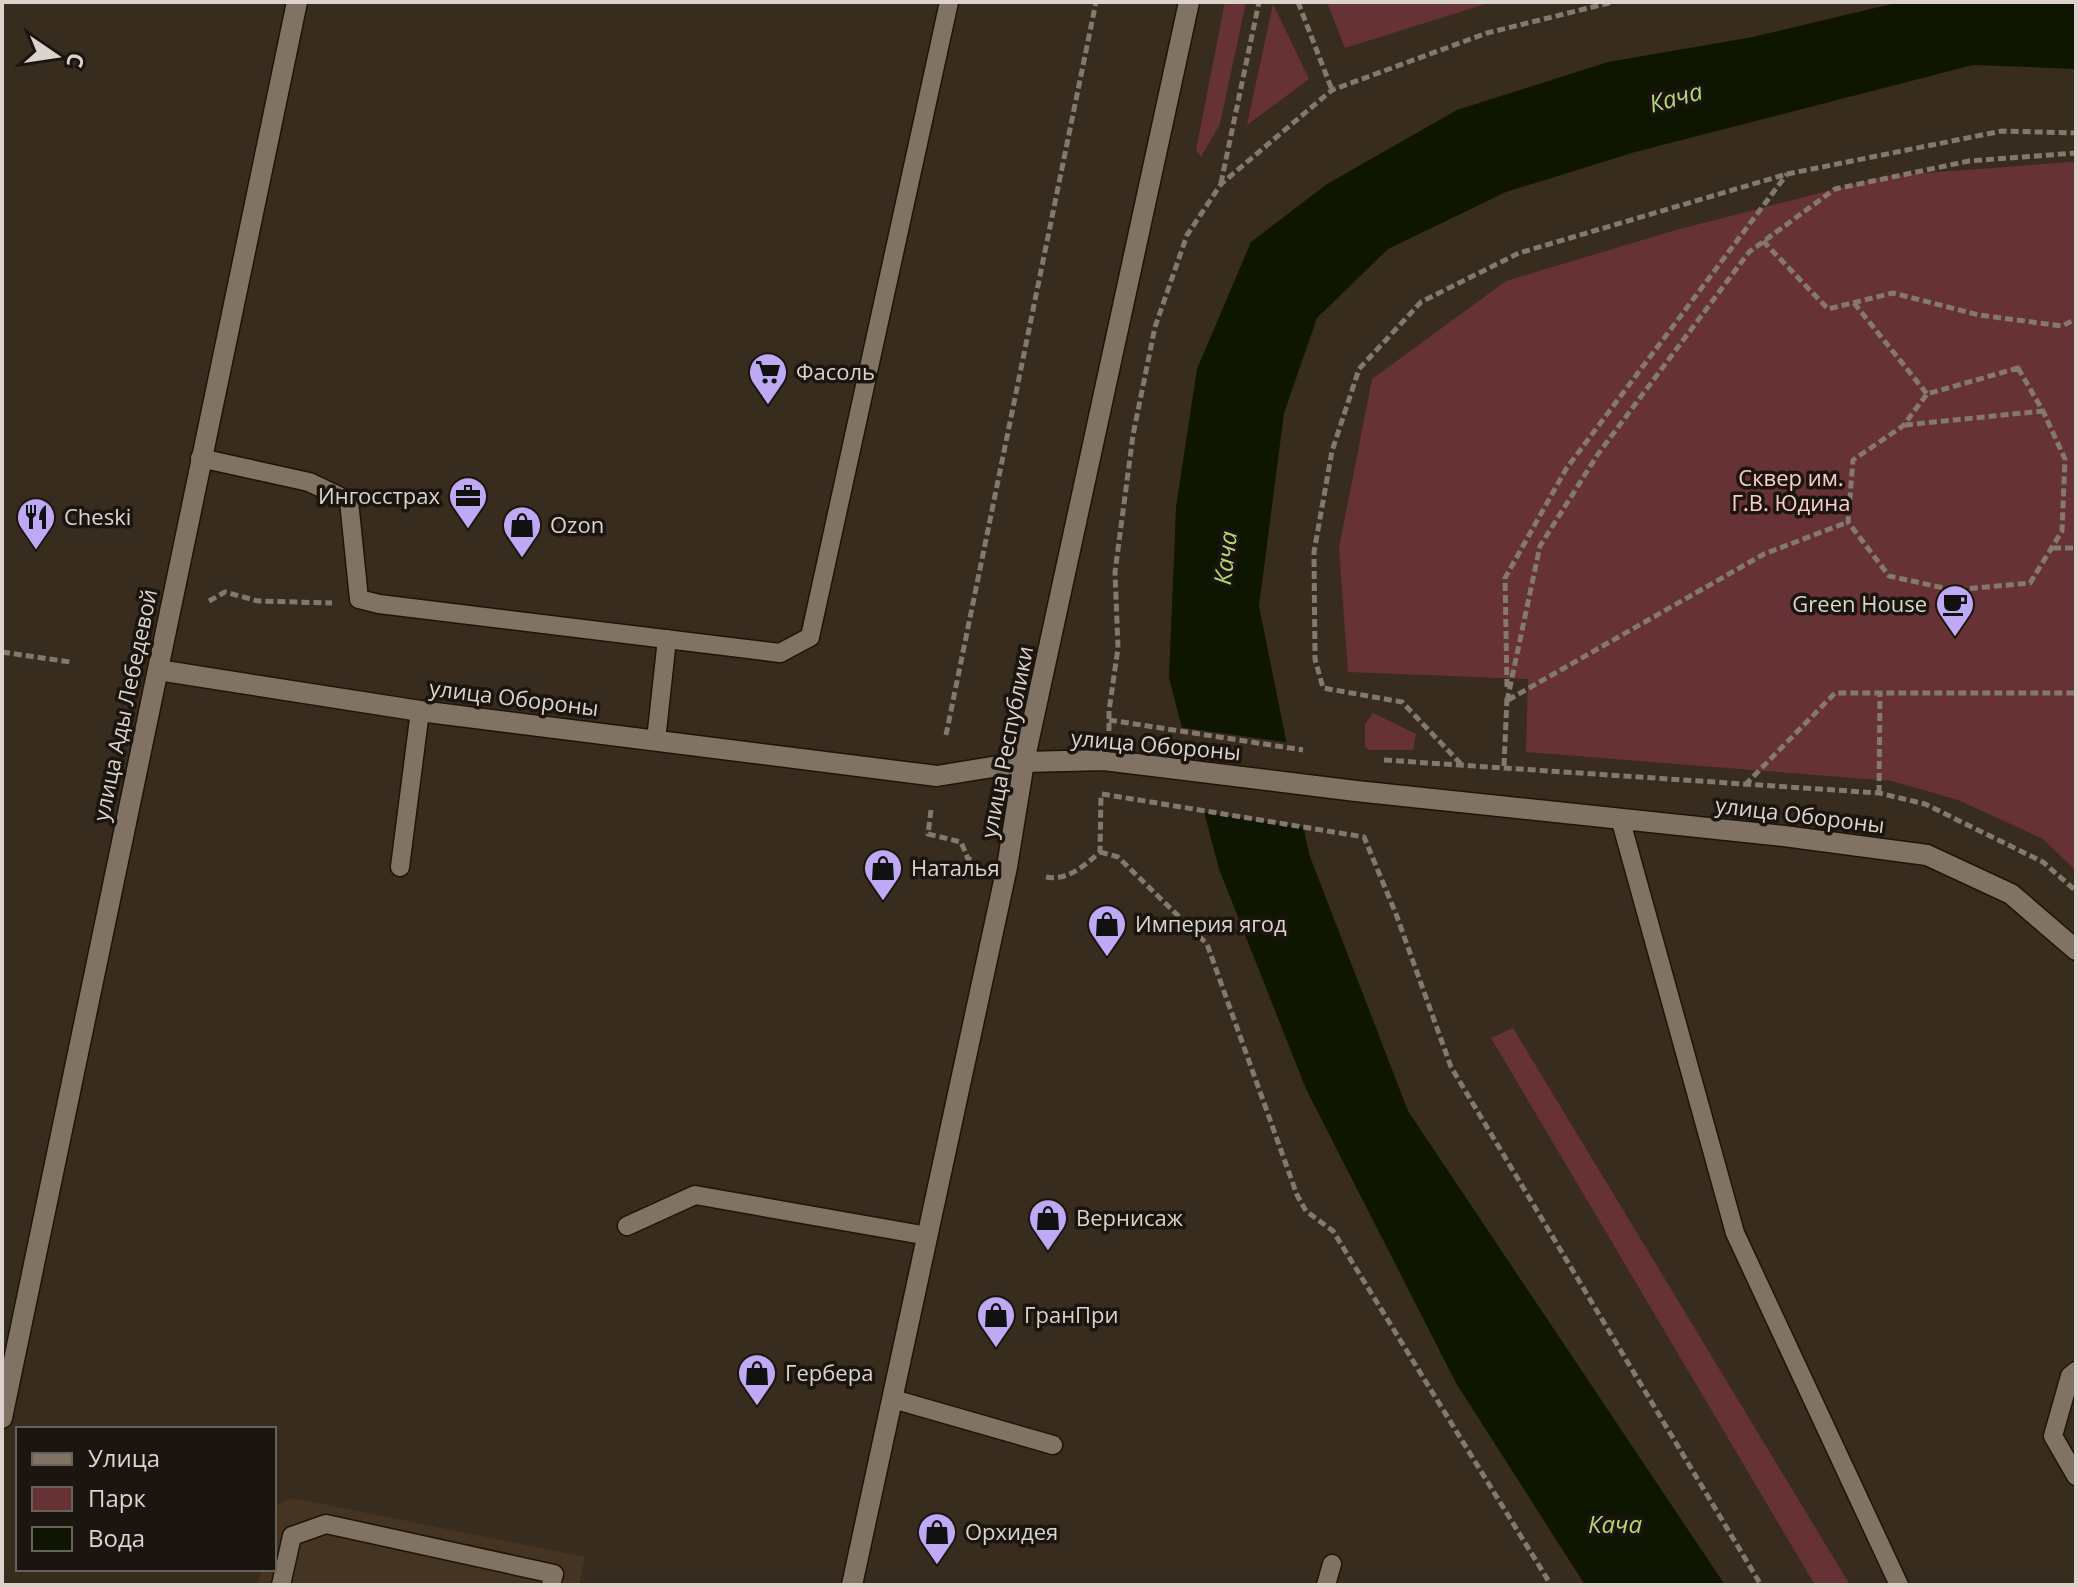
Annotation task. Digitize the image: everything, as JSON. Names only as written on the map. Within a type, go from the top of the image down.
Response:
[{"type":"main road","name":"улица Ады Лебедевой","points":[[2,1418],[297,2]]},
{"type":"main road","name":"улица Республики","points":[[852,1585],[1007,867],[1024,762],[1189,2]]},
{"type":"main road","name":"улица Обороны","points":[[158,670],[420,711],[937,776],[1024,762],[1078,759],[1120,762],[1927,855],[2011,894],[2076,950]]},
{"type":"lane","points":[[200,458],[309,482],[349,501],[359,599],[379,604],[780,653],[810,637],[949,2]]},
{"type":"lane","points":[[656,740],[667,639]]},
{"type":"lane","points":[[400,867],[420,711]]},
{"type":"lane","points":[[1620,818],[1735,1233],[1899,1585]]},
{"type":"lane","points":[[627,1226],[695,1195],[928,1236]]},
{"type":"lane","points":[[2076,1371],[2070,1376],[2053,1436],[2076,1476]]},
{"type":"lane","points":[[893,1399],[1053,1445]]},
{"type":"lane","points":[[281,1585],[292,1536],[326,1524],[554,1574],[551,1585]]},
{"type":"lane","points":[[1326,1585],[1332,1564]]},
{"type":"path","points":[[946,735],[1096,2]]},
{"type":"path","points":[[1221,184],[1259,2]]},
{"type":"path","points":[[1298,2],[1332,90]]},
{"type":"path","points":[[1312,751],[1109,720],[1118,648],[1115,572],[1133,435],[1155,327],[1190,229],[1221,184],[1332,90],[1487,33],[1613,2]]},
{"type":"path","points":[[1461,764],[1402,702],[1323,688],[1315,659],[1314,552],[1332,451],[1359,369],[1421,302],[1519,253],[1787,174],[2002,131],[2076,133]]},
{"type":"path","points":[[1507,701],[1540,546],[1598,454],[1749,252],[1835,189],[1969,161],[2076,153]]},
{"type":"path","points":[[1504,766],[1507,701],[1505,578],[1566,469],[1787,174]]},
{"type":"path","points":[[1763,241],[1828,309],[1893,293],[1979,315],[2062,326],[2076,319]]},
{"type":"path","points":[[1854,303],[1927,394]]},
{"type":"path","points":[[2018,368],[2043,411],[2065,459],[2062,531],[2030,583],[1953,590],[1889,576],[1848,522],[1853,460],[1903,426],[1927,394],[2018,368]]},
{"type":"path","points":[[1903,426],[2043,411]]},
{"type":"path","points":[[1507,701],[1764,554],[1848,522]]},
{"type":"path","points":[[2052,548],[2076,548]]},
{"type":"path","points":[[209,601],[225,592],[258,601],[379,604]]},
{"type":"path","points":[[2,652],[70,662]]},
{"type":"path","points":[[1879,793],[1880,692]]},
{"type":"path","points":[[1744,785],[1835,693],[2076,693]]},
{"type":"path","points":[[1374,759],[1879,793],[1925,804],[2043,862],[2076,891]]},
{"type":"path","points":[[1046,877],[1058,879],[1069,874],[1100,852],[1101,794],[1364,837],[1396,914],[1451,1067],[1761,1585]]},
{"type":"path","points":[[931,810],[928,834],[961,842],[968,859],[974,860]]},
{"type":"path","points":[[1100,852],[1118,857],[1207,944],[1297,1195],[1306,1211],[1333,1231],[1551,1585]]},
{"type":"shaded area","points":[[293,1498],[585,1557],[579,1585],[258,1585],[262,1571],[276,1571],[278,1504]]},
{"type":"green space","points":[[1225,2],[1246,2],[1220,124],[1201,157],[1196,150]]},
{"type":"green space","points":[[1327,2],[1492,2],[1345,48]]},
{"type":"green space","points":[[1273,4],[1309,79],[1247,125]]},
{"type":"green space","name":"Сквер им. Г.В. Юдина","points":[[2076,163],[2076,871],[2043,839],[1958,800],[1892,781],[1526,752],[1528,679],[1348,672],[1339,548],[1372,379],[1506,281],[1676,230],[1886,176]]},
{"type":"green space","points":[[1373,713],[1416,734],[1413,750],[1370,750],[1365,747],[1365,724]]},
{"type":"green space","points":[[1513,1028],[1850,1585],[1815,1585],[1491,1038]]},
{"type":"water","name":"Кача","points":[[1900,2],[2076,2],[2076,69],[1973,65],[1635,152],[1506,192],[1388,249],[1317,318],[1284,413],[1259,606],[1309,854],[1408,1111],[1725,1585],[1585,1585],[1456,1383],[1306,1089],[1219,869],[1169,678],[1176,507],[1197,369],[1251,242],[1327,184],[1457,110],[1608,62],[1753,37]]},
{"type":"pier","points":[[1178,727],[1291,743],[1308,828],[1200,812]]},
{"type":"place","name":"Фасоль","points":[[768,406]]},
{"type":"place","name":"Ингосстрах","points":[[468,530]]},
{"type":"place","name":"Cheski","points":[[36,551]]},
{"type":"place","name":"Ozon","points":[[522,559]]},
{"type":"place","name":"Green House","points":[[1955,638]]},
{"type":"place","name":"Наталья","points":[[883,902]]},
{"type":"place","name":"Империя ягод","points":[[1107,958]]},
{"type":"place","name":"Вернисаж","points":[[1048,1252]]},
{"type":"place","name":"ГранПри","points":[[996,1349]]},
{"type":"place","name":"Гербера","points":[[757,1407]]},
{"type":"place","name":"Орхидея","points":[[937,1566]]}]
